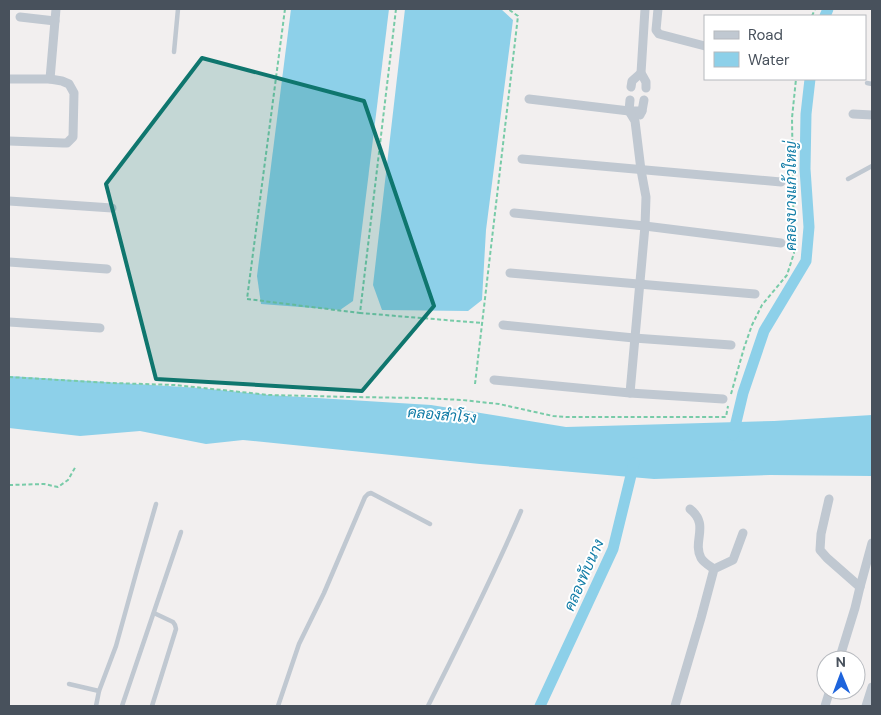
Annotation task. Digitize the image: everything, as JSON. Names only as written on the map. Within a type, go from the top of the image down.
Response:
[{"type":"street","points":[[50,79],[56,9]]},
{"type":"street","points":[[645,9],[641,73],[646,82],[646,88]]},
{"type":"street","points":[[658,9],[656,30],[659,34],[704,46]]},
{"type":"street","points":[[20,17],[55,22]]},
{"type":"street","points":[[631,87],[632,81],[641,73]]},
{"type":"street","points":[[9,79],[50,79],[62,81],[68,84],[74,93],[73,137],[71,140],[66,143],[9,141]]},
{"type":"street","points":[[529,99],[642,111]]},
{"type":"street","points":[[630,100],[629,111],[635,122],[646,197],[630,393]]},
{"type":"street","points":[[635,122],[642,111],[644,100]]},
{"type":"street","points":[[853,114],[872,114]]},
{"type":"street","points":[[522,158],[781,182]]},
{"type":"street","points":[[9,201],[112,208]]},
{"type":"street","points":[[514,213],[645,226],[781,243]]},
{"type":"street","points":[[9,262],[107,269]]},
{"type":"street","points":[[510,273],[755,294]]},
{"type":"street","points":[[9,322],[100,328]]},
{"type":"street","points":[[503,325],[634,338],[731,345]]},
{"type":"street","points":[[494,380],[630,393],[723,399]]},
{"type":"street","points":[[829,498],[821,534],[820,550],[860,587]]},
{"type":"street","points":[[690,509],[699,520],[700,555],[704,562],[714,569]]},
{"type":"street","points":[[675,706],[714,569],[733,560],[743,533]]},
{"type":"street","points":[[842,650],[872,543]]},
{"type":"street","points":[[866,706],[872,687]]},
{"type":"lane","points":[[174,52],[178,9]]},
{"type":"lane","points":[[848,179],[872,166]]},
{"type":"lane","points":[[278,706],[299,644],[324,593],[365,497],[371,494],[430,524]]},
{"type":"lane","points":[[96,706],[99,692],[116,646],[156,504]]},
{"type":"lane","points":[[428,706],[509,538],[520,511]]},
{"type":"lane","points":[[122,706],[180,532]]},
{"type":"lane","points":[[152,706],[176,628],[173,622],[154,613]]},
{"type":"lane","points":[[69,684],[99,692]]},
{"type":"path","points":[[285,9],[247,299],[360,314],[482,323]]},
{"type":"path","points":[[360,314],[396,9]]},
{"type":"path","points":[[475,384],[518,16],[508,9]]},
{"type":"path","points":[[9,377],[175,385],[208,389]]},
{"type":"path","points":[[9,485],[44,484],[58,487],[68,480],[76,466]]},
{"type":"highlighted area","points":[[202,58],[364,101],[434,306],[362,391],[156,379],[106,184]]},
{"type":"water","points":[[291,9],[389,9],[353,301],[340,310],[261,304],[257,276]]},
{"type":"water","points":[[405,9],[501,9],[513,20],[486,230],[482,300],[468,311],[382,310],[373,285]]},
{"type":"water","name":"คลองสำโรง","points":[[9,376],[431,405],[566,427],[774,421],[872,415],[872,476],[770,475],[654,479],[480,464],[243,440],[206,444],[140,431],[80,436],[9,428]]},
{"type":"waterway","name":"คลองบางแก้วใหญ่","points":[[825,15],[828,9]]},
{"type":"waterway","name":"คลองบางแก้วใหญ่","points":[[733,435],[743,393],[764,331],[806,261],[809,227],[805,169],[806,114],[810,80]]},
{"type":"waterway","name":"คลองทับนาง","points":[[540,706],[613,549],[634,463]]}]
